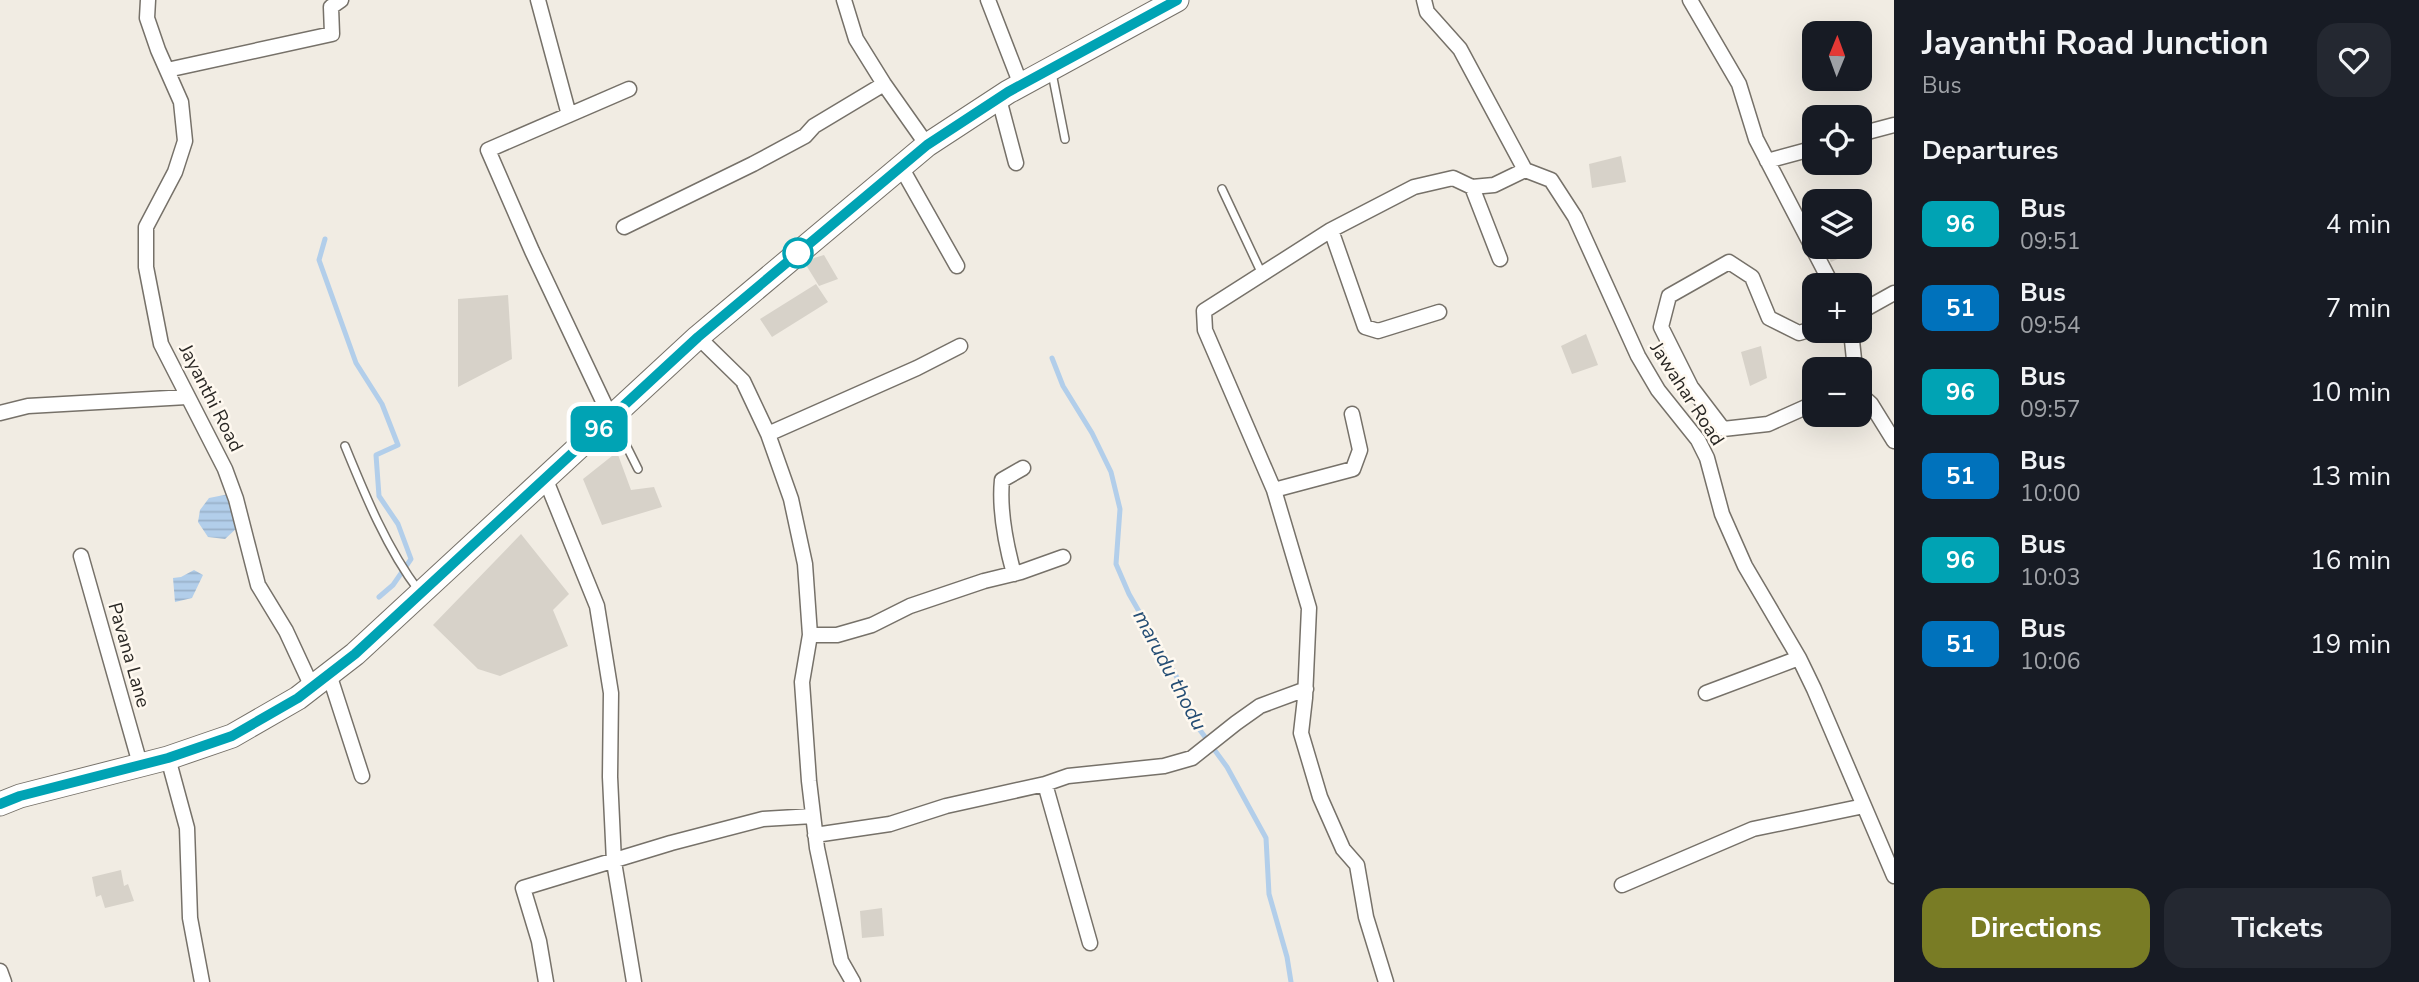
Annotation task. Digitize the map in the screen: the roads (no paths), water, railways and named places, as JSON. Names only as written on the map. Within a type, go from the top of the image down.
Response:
[{"type":"highway","points":[[0,804],[20,796],[168,758],[232,736],[321,680],[355,654],[415,587],[545,478],[698,337],[927,145],[1021,85],[1177,0]]},
{"type":"street","name":"Jayanthi Road","points":[[148,0],[147,18],[181,102],[185,141],[175,172],[146,227],[146,267],[161,344],[226,469],[258,585],[321,680],[362,776]]},
{"type":"street","points":[[167,70],[332,34],[331,7],[341,0]]},
{"type":"street","points":[[538,0],[569,115]]},
{"type":"street","points":[[844,0],[856,38],[884,84],[927,145]]},
{"type":"street","points":[[988,0],[1021,85]]},
{"type":"street","points":[[1386,982],[1366,917],[1357,865],[1343,849],[1320,797],[1301,733],[1306,689],[1308,608],[1274,490],[1205,330],[1204,310],[1331,230],[1414,187],[1453,178],[1472,187],[1493,185],[1525,170],[1460,49],[1427,12],[1424,0]]},
{"type":"street","points":[[1690,0],[1740,84],[1756,139],[1826,273]]},
{"type":"street","points":[[624,227],[795,142],[814,126],[884,84]]},
{"type":"street","points":[[611,418],[488,150],[629,89]]},
{"type":"street","points":[[999,99],[1016,163]]},
{"type":"street","points":[[1872,130],[1894,124]]},
{"type":"street","points":[[1767,161],[1802,152]]},
{"type":"street","points":[[901,167],[957,266]]},
{"type":"street","name":"Jawahar Road","points":[[1525,170],[1551,180],[1575,217],[1638,356],[1658,390],[1698,440],[1707,458],[1722,514],[1745,566],[1814,689],[1894,876]]},
{"type":"street","points":[[1472,187],[1500,259]]},
{"type":"street","points":[[1331,230],[1365,327],[1378,331],[1439,312]]},
{"type":"street","points":[[1802,332],[1769,318],[1752,277],[1729,262],[1669,296],[1661,327],[1691,387],[1723,429],[1768,424],[1802,409]]},
{"type":"street","points":[[1872,305],[1894,293]]},
{"type":"street","points":[[698,337],[743,382],[768,434],[791,499],[805,564],[810,635],[802,682],[815,835],[841,961],[853,982]]},
{"type":"street","points":[[768,434],[960,346]]},
{"type":"street","points":[[0,412],[28,406],[187,397]]},
{"type":"street","points":[[1872,406],[1894,441]]},
{"type":"street","points":[[1274,490],[1353,469],[1360,450],[1352,414]]},
{"type":"street","points":[[1014,574],[1000,496],[1002,480],[1023,468]]},
{"type":"street","points":[[545,478],[597,606],[611,693],[610,777],[614,862],[634,982]]},
{"type":"street","name":"Pavana Lane","points":[[81,556],[140,764]]},
{"type":"street","points":[[810,635],[837,635],[860,629],[953,591],[1063,557]]},
{"type":"street","points":[[1706,693],[1798,658]]},
{"type":"street","points":[[815,835],[890,824],[946,806],[1045,784],[1068,776],[1164,766],[1192,758],[1260,706],[1306,689]]},
{"type":"street","points":[[168,758],[187,828],[190,918],[202,982]]},
{"type":"street","points":[[1045,784],[1090,943]]},
{"type":"street","points":[[1622,885],[1753,829],[1864,806]]},
{"type":"street","points":[[546,982],[539,941],[523,888],[671,843],[763,819],[813,816]]},
{"type":"street","points":[[0,971],[5,982]]},
{"type":"lane","points":[[1051,69],[1065,139]]},
{"type":"lane","points":[[1223,189],[1262,275]]},
{"type":"lane","points":[[611,418],[620,429],[638,469]]},
{"type":"lane","points":[[345,446],[400,562],[415,587]]},
{"type":"water","points":[[234,493],[238,527],[225,539],[208,537],[198,522],[200,510],[209,498]]},
{"type":"water","points":[[194,570],[203,575],[192,598],[175,602],[173,578]]},
{"type":"waterway","points":[[325,239],[319,260],[356,363],[382,404],[398,445],[376,455],[379,496],[398,524],[411,559],[393,585],[379,597]]},
{"type":"waterway","name":"marudu thodu","points":[[1052,358],[1063,386],[1092,433],[1111,472],[1120,509],[1116,564],[1129,594],[1183,688],[1197,726],[1227,767],[1266,838],[1269,894],[1287,957],[1291,982]]}]
